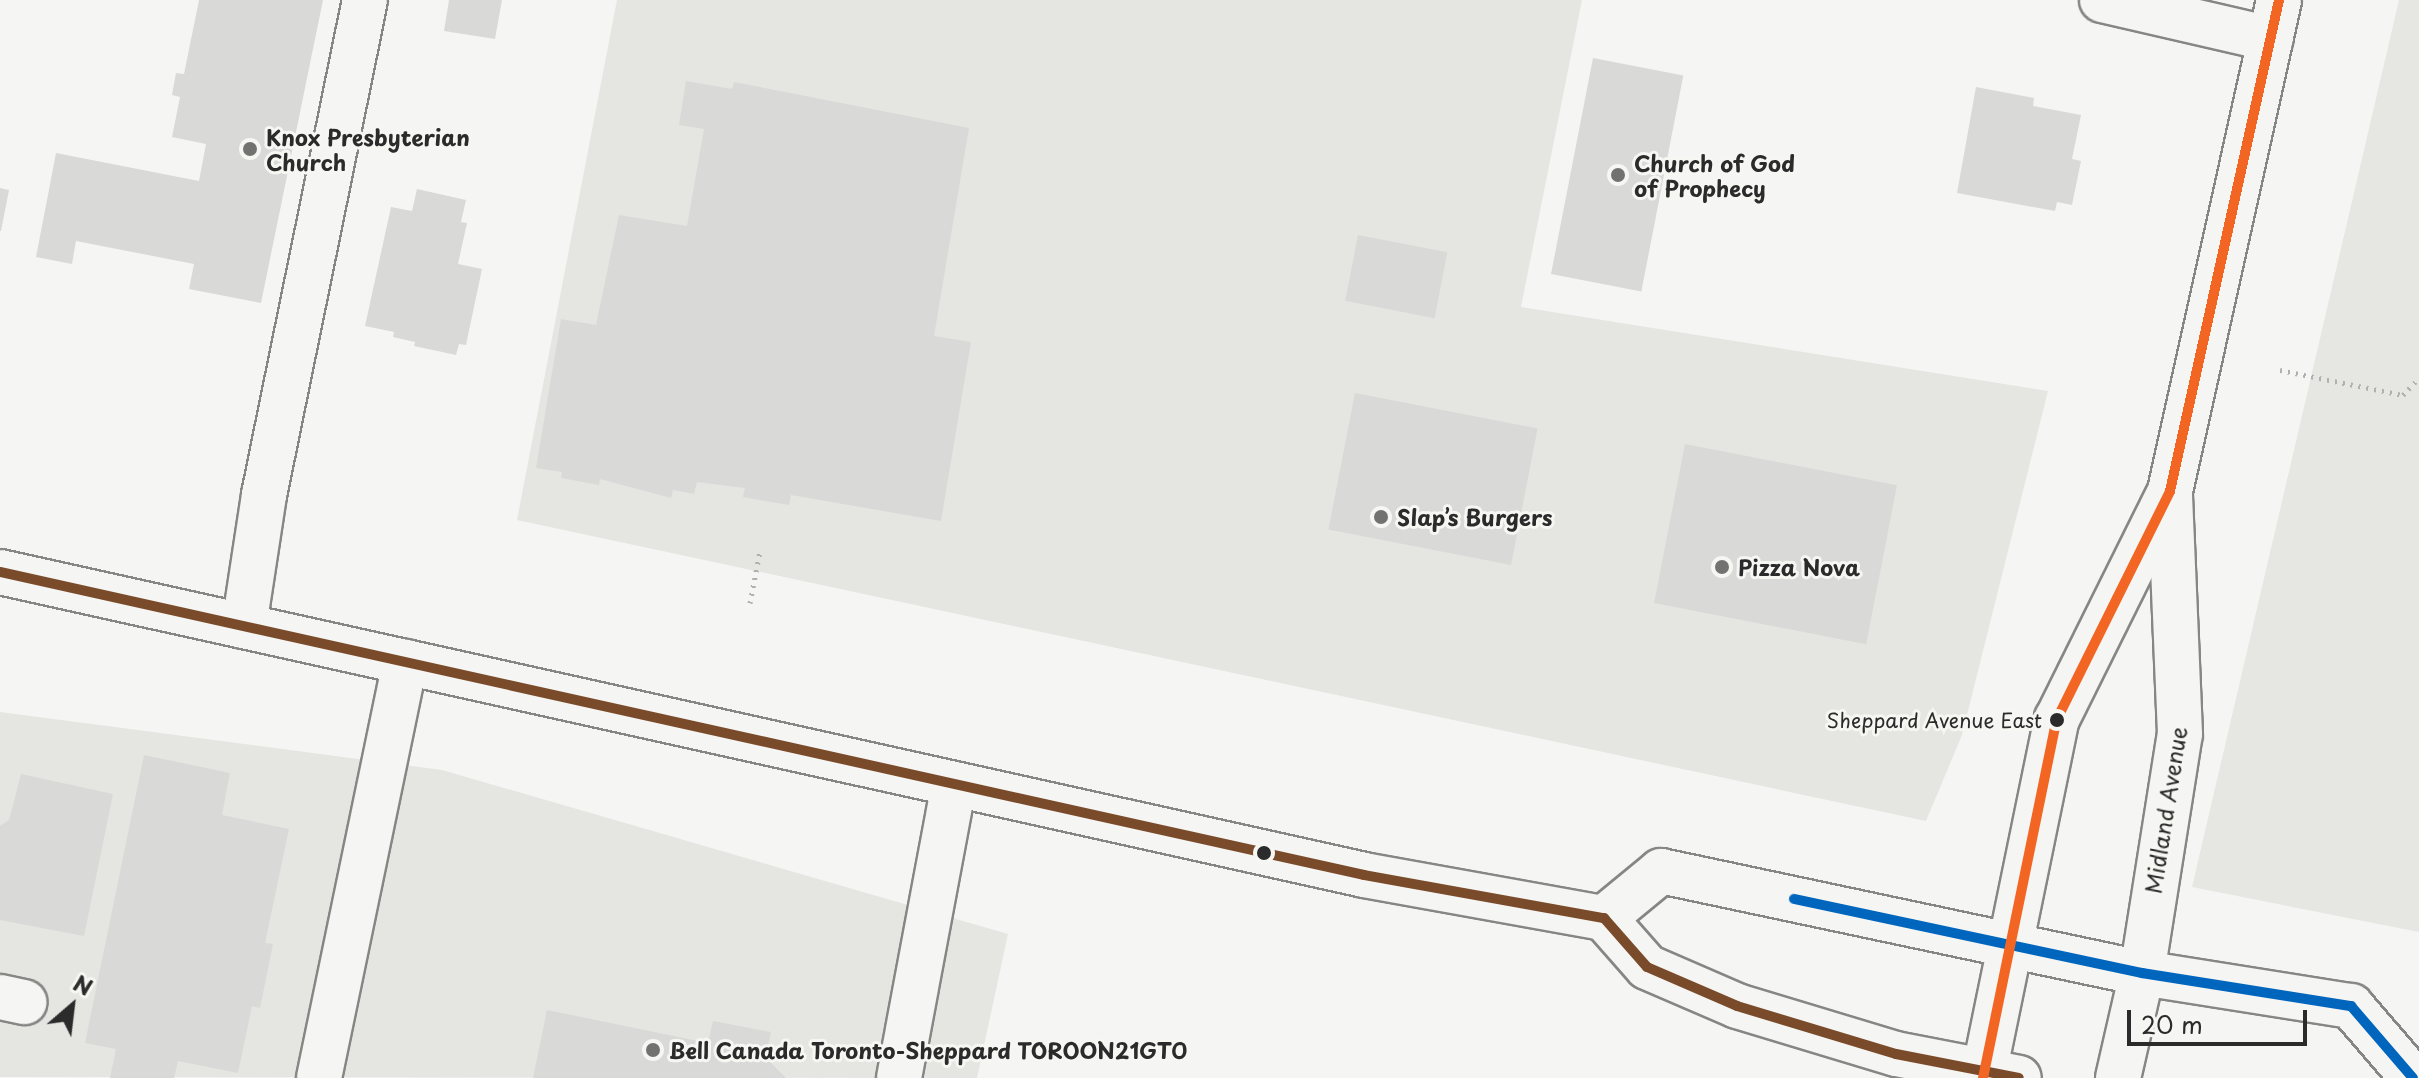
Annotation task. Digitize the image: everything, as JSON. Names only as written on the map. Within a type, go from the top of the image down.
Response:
[{"type":"main road","points":[[244,626],[264,495],[365,0]]},
{"type":"main road","points":[[2102,0],[2275,19]]},
{"type":"main road","name":"Midland Avenue","points":[[1996,1075],[2015,942],[2057,719],[2170,491],[2275,19]]},
{"type":"main road","name":"Midland Avenue","points":[[2118,1078],[2142,973],[2180,734],[2170,491]]},
{"type":"main road","points":[[0,572],[1439,891],[1604,918],[1647,967],[1737,1006],[1896,1054],[1996,1075]]},
{"type":"main road","points":[[319,1078],[405,662]]},
{"type":"main road","points":[[899,1078],[954,784]]},
{"type":"main road","points":[[1604,918],[1661,871],[2015,942],[2142,973],[2351,1006],[2413,1078]]},
{"type":"path","points":[[2280,370],[2403,395],[2419,378]]},
{"type":"path","points":[[750,603],[760,551]]},
{"type":"shaded area","points":[[617,0],[1582,0],[1521,307],[2048,391],[1962,735],[1926,821],[517,520]]},
{"type":"shaded area","points":[[2399,0],[2419,0],[2419,932],[2192,887]]},
{"type":"shaded area","points":[[0,712],[442,770],[1008,934],[977,1078],[0,1077]]},
{"type":"building","name":"Knox Presbyterian Church","points":[[199,0],[323,0],[261,303],[189,289],[194,264],[76,241],[72,264],[36,257],[56,153],[199,181],[206,144],[172,137],[180,97],[172,95],[176,73],[184,74]]},
{"type":"building","points":[[449,0],[502,0],[495,39],[444,31]]},
{"type":"building","name":"Church of God of Prophecy","points":[[1593,58],[1683,76],[1641,292],[1551,274]]},
{"type":"building","points":[[686,81],[732,89],[734,82],[969,128],[934,336],[971,342],[941,521],[791,495],[789,505],[743,497],[745,488],[697,482],[694,494],[673,490],[671,498],[600,479],[599,485],[561,478],[562,472],[536,468],[561,319],[596,325],[619,215],[687,226],[704,129],[679,125]]},
{"type":"building","points":[[1976,87],[2034,98],[2033,106],[2081,115],[2072,159],[2081,161],[2072,205],[2057,202],[2055,211],[1957,193]]},
{"type":"building","points":[[0,188],[9,190],[1,231],[0,231]]},
{"type":"building","points":[[417,189],[466,200],[461,222],[467,223],[458,264],[482,269],[466,345],[459,344],[456,355],[414,346],[415,342],[393,337],[394,332],[365,326],[391,207],[412,211]]},
{"type":"building","points":[[1358,235],[1447,252],[1435,318],[1345,301]]},
{"type":"building","points":[[1355,393],[1538,428],[1511,565],[1328,529]]},
{"type":"building","points":[[1685,444],[1897,485],[1866,644],[1654,603]]},
{"type":"building","points":[[144,755],[230,773],[222,815],[289,829],[265,943],[273,944],[260,1008],[252,1006],[238,1073],[178,1061],[174,1078],[110,1078],[116,1049],[85,1043]]},
{"type":"building","points":[[21,774],[113,794],[84,936],[0,920],[0,826],[9,820]]},
{"type":"building","name":"Bell Canada Toronto-Sheppard TOROON21GT0","points":[[547,1010],[708,1043],[713,1021],[771,1032],[766,1058],[786,1078],[533,1078]]},
{"type":"transit line","points":[[1983,1078],[2057,719],[2170,491],[2279,0]]},
{"type":"transit line","points":[[0,572],[1364,875],[1604,918],[1647,967],[1737,1006],[1896,1054],[2019,1078]]},
{"type":"transit line","points":[[1794,899],[2142,973],[2351,1006],[2413,1078]]},
{"type":"place","name":"Knox Presbyterian Church","points":[[250,149]]},
{"type":"place","name":"Church of God of Prophecy","points":[[1618,175]]},
{"type":"place","name":"Slap’s Burgers","points":[[1381,517]]},
{"type":"place","name":"Pizza Nova","points":[[1722,567]]},
{"type":"place","name":"Sheppard Avenue East","points":[[2057,720]]},
{"type":"place","name":"Bell Canada Toronto-Sheppard TOROON21GT0","points":[[653,1050]]}]
